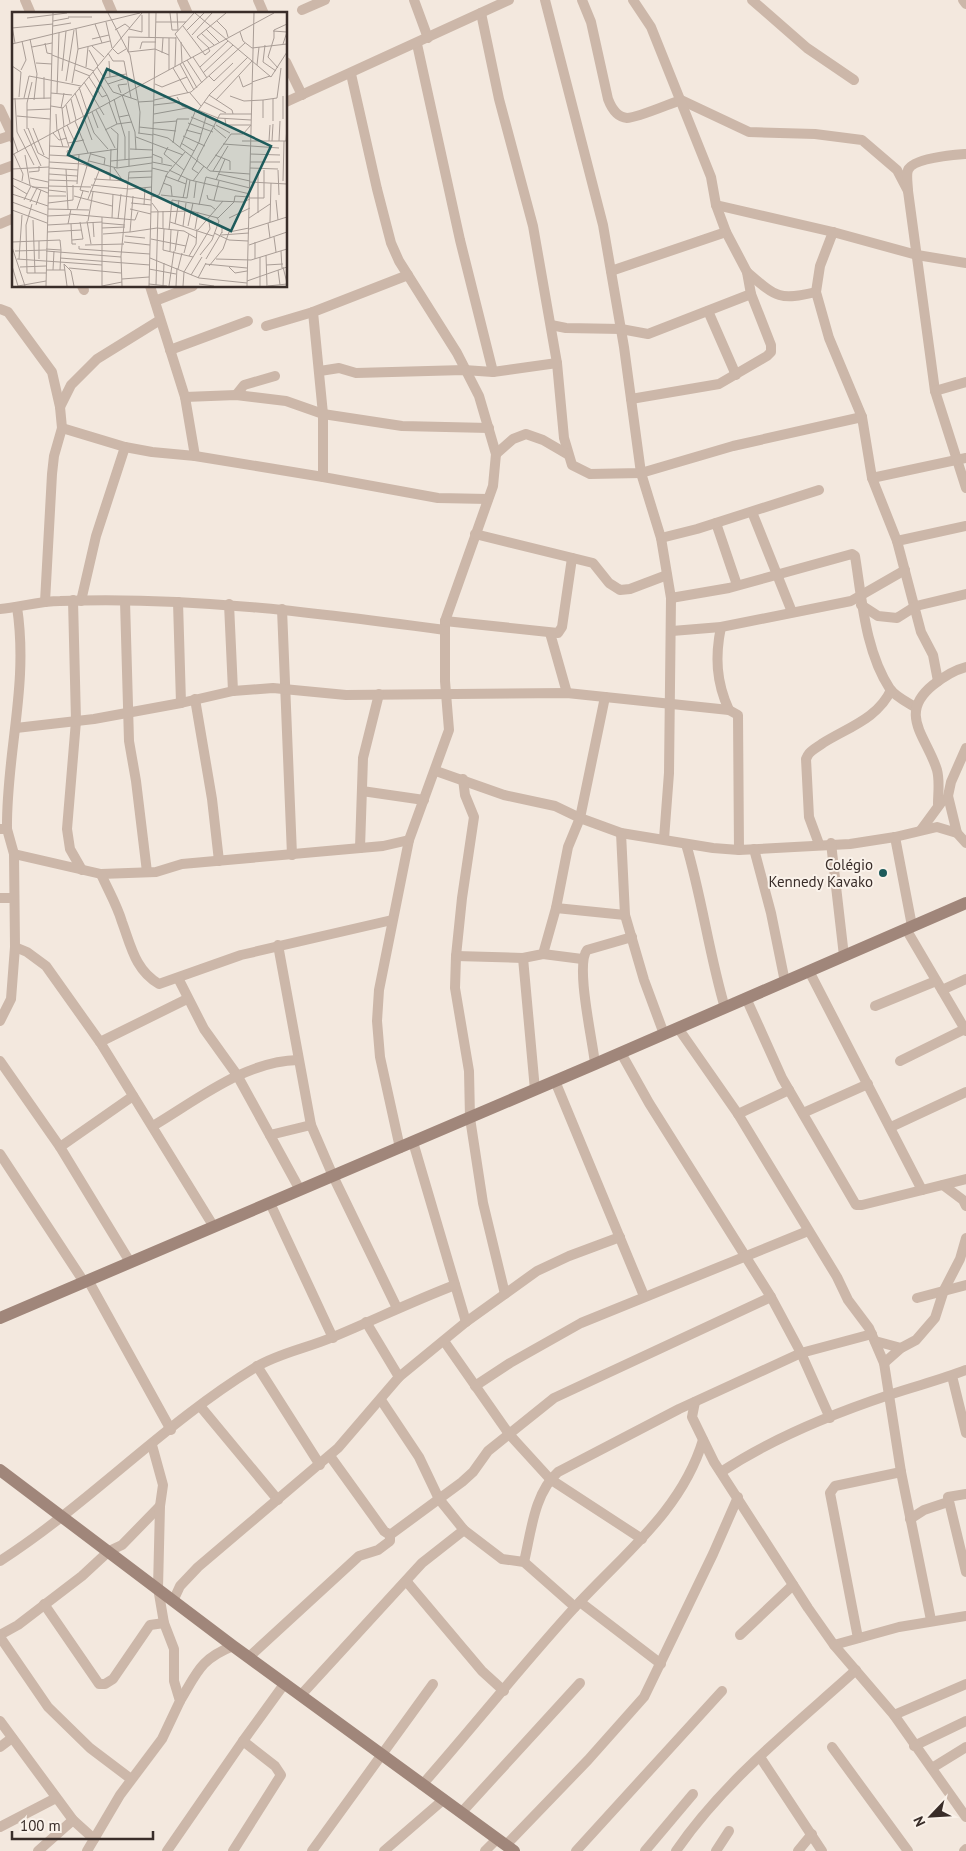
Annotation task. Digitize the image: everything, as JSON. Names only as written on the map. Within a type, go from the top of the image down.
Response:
[{"type":"street","points":[[26,0],[31,12]]},
{"type":"street","points":[[107,0],[112,12]]},
{"type":"street","points":[[182,0],[187,12]]},
{"type":"street","points":[[258,0],[263,12]]},
{"type":"street","points":[[302,10],[325,0]]},
{"type":"street","points":[[414,0],[428,38]]},
{"type":"street","points":[[288,101],[417,44],[509,0]]},
{"type":"street","points":[[545,0],[603,225],[621,329],[641,472],[661,538],[671,598],[670,773],[664,839]]},
{"type":"street","points":[[582,0],[591,22],[608,98],[614,110],[628,118],[681,100],[749,132],[815,134],[862,140],[897,170],[908,191]]},
{"type":"street","points":[[631,399],[719,384],[771,352],[771,345],[751,294],[747,272],[726,232],[716,205],[712,176],[651,27],[633,0]]},
{"type":"street","points":[[752,0],[807,48],[854,80]]},
{"type":"street","points":[[963,0],[966,4]]},
{"type":"street","points":[[481,13],[499,99],[533,226],[557,363],[567,454],[572,466],[590,474],[641,472],[733,446],[862,417]]},
{"type":"street","points":[[417,44],[460,240],[494,372]]},
{"type":"street","points":[[288,66],[302,96]]},
{"type":"street","points":[[351,74],[374,180],[391,242],[408,275],[480,396],[496,454],[495,478],[445,626],[449,730],[436,771],[408,840],[379,990],[377,1036],[400,1148]]},
{"type":"street","points":[[0,109],[12,134]]},
{"type":"street","points":[[966,154],[926,160],[913,164],[908,173],[908,191],[936,391],[961,459],[966,488]]},
{"type":"street","points":[[0,170],[12,166]]},
{"type":"street","points":[[716,205],[833,232],[917,256],[966,263]]},
{"type":"street","points":[[0,224],[12,219]]},
{"type":"street","points":[[611,271],[726,232]]},
{"type":"street","points":[[833,232],[820,266],[816,292],[829,338],[862,417],[872,478],[896,540],[916,606],[921,632],[933,655],[938,681]]},
{"type":"street","points":[[747,272],[767,290],[781,297],[791,298],[816,292]]},
{"type":"street","points":[[266,326],[313,312],[408,275]]},
{"type":"street","points":[[151,288],[185,397],[195,456]]},
{"type":"street","points":[[155,301],[188,288]]},
{"type":"street","points":[[551,325],[566,328],[621,329],[648,334],[751,294]]},
{"type":"street","points":[[0,309],[8,312],[49,366],[60,407],[62,428],[54,456],[52,474],[45,602]]},
{"type":"street","points":[[708,311],[736,374]]},
{"type":"street","points":[[313,312],[323,414],[323,477]]},
{"type":"street","points":[[60,407],[72,385],[97,359],[160,320]]},
{"type":"street","points":[[170,350],[248,321]]},
{"type":"street","points":[[320,370],[339,368],[356,373],[464,370],[494,372],[557,363]]},
{"type":"street","points":[[236,396],[244,385],[275,376]]},
{"type":"street","points":[[936,391],[966,382]]},
{"type":"street","points":[[185,397],[236,396],[286,401],[323,414],[402,426],[489,428]]},
{"type":"street","points":[[62,428],[125,448],[195,456],[438,498],[488,499]]},
{"type":"street","points":[[496,454],[513,439],[526,434],[543,440],[567,454]]},
{"type":"street","points":[[82,870],[70,849],[67,829],[76,721],[77,601],[125,448]]},
{"type":"street","points":[[872,478],[961,459]]},
{"type":"street","points":[[661,538],[716,523],[819,490]]},
{"type":"street","points":[[752,512],[792,612]]},
{"type":"street","points":[[716,523],[737,585]]},
{"type":"street","points":[[896,540],[966,526]]},
{"type":"street","points":[[475,534],[593,563],[609,583],[620,590],[630,590],[667,574]]},
{"type":"street","points":[[671,598],[737,585],[852,554],[876,658],[894,693],[915,707]]},
{"type":"street","points":[[0,609],[45,602],[77,601],[229,604],[445,626],[550,633],[561,631],[572,558]]},
{"type":"street","points":[[672,631],[721,627],[851,601],[905,570]]},
{"type":"street","points":[[851,601],[884,618],[897,618],[916,606],[966,594]]},
{"type":"street","points":[[125,601],[129,741],[136,781],[146,872]]},
{"type":"street","points":[[178,602],[181,704]]},
{"type":"street","points":[[229,604],[233,691]]},
{"type":"street","points":[[0,1021],[11,999],[15,947],[14,854],[3,829],[16,728],[22,661],[18,607]]},
{"type":"street","points":[[282,609],[292,855]]},
{"type":"street","points":[[721,627],[716,658],[722,694],[729,710]]},
{"type":"street","points":[[550,633],[567,693]]},
{"type":"street","points":[[938,804],[938,772],[917,721],[915,707],[923,693],[938,681],[966,667]]},
{"type":"street","points":[[16,728],[76,721],[181,704],[233,691],[286,688],[332,694],[567,693],[729,710],[738,714],[739,850]]},
{"type":"street","points":[[819,844],[809,817],[806,759],[810,752],[876,712],[894,693]]},
{"type":"street","points":[[360,848],[364,751],[379,694]]},
{"type":"street","points":[[544,954],[556,908],[568,847],[580,818],[605,697]]},
{"type":"street","points":[[195,700],[212,799],[219,861]]},
{"type":"street","points":[[966,748],[951,782],[948,796],[957,833],[966,844]]},
{"type":"street","points":[[436,771],[504,795],[555,806],[580,818],[621,832],[686,844],[739,850],[831,843],[850,844],[943,827],[957,833]]},
{"type":"street","points":[[463,779],[465,795],[474,817],[465,874],[456,956],[455,988],[469,1071],[470,1118],[483,1203],[505,1294]]},
{"type":"street","points":[[362,791],[424,800]]},
{"type":"street","points":[[921,830],[938,804],[948,796]]},
{"type":"street","points":[[621,832],[625,915],[644,980],[664,1034]]},
{"type":"street","points":[[896,837],[909,928],[936,981],[965,1030],[900,1061]]},
{"type":"street","points":[[14,854],[102,874],[146,872],[182,864],[360,848],[408,840]]},
{"type":"street","points":[[831,843],[844,956]]},
{"type":"street","points":[[686,844],[696,882],[707,942],[725,1008]]},
{"type":"street","points":[[754,849],[771,913],[785,982]]},
{"type":"street","points":[[102,874],[122,920],[136,962],[150,979],[159,984],[213,963],[278,945],[392,920]]},
{"type":"street","points":[[0,898],[14,898]]},
{"type":"street","points":[[0,1318],[470,1118],[966,903]]},
{"type":"street","points":[[556,908],[625,915]]},
{"type":"street","points":[[595,1064],[582,975],[582,958],[587,950],[632,937]]},
{"type":"street","points":[[278,945],[311,1125],[333,1176],[397,1308]]},
{"type":"street","points":[[15,947],[28,952],[46,966],[100,1042],[214,1227]]},
{"type":"street","points":[[456,956],[523,958],[544,954],[582,958]]},
{"type":"street","points":[[523,958],[535,1090]]},
{"type":"street","points":[[809,971],[922,1190]]},
{"type":"street","points":[[178,978],[187,999],[204,1029],[237,1075],[300,1190]]},
{"type":"street","points":[[942,990],[966,979]]},
{"type":"street","points":[[875,1006],[936,981]]},
{"type":"street","points":[[746,998],[789,1090],[856,1205],[966,1179]]},
{"type":"street","points":[[100,1042],[187,999]]},
{"type":"street","points":[[678,1028],[738,1114],[848,1300],[863,1317],[874,1338],[884,1363],[901,1472],[931,1620]]},
{"type":"street","points":[[621,1053],[649,1103],[771,1297],[801,1353],[830,1418]]},
{"type":"street","points":[[153,1126],[237,1075],[275,1062],[298,1060]]},
{"type":"street","points":[[0,1061],[60,1147],[130,1262]]},
{"type":"street","points":[[555,1081],[644,1296]]},
{"type":"street","points":[[803,1114],[868,1084]]},
{"type":"street","points":[[738,1114],[789,1090]]},
{"type":"street","points":[[891,1127],[966,1092]]},
{"type":"street","points":[[60,1147],[133,1096]]},
{"type":"street","points":[[270,1135],[311,1125]]},
{"type":"street","points":[[413,1142],[466,1322]]},
{"type":"street","points":[[0,1154],[86,1281],[171,1430]]},
{"type":"street","points":[[964,1203],[966,1184]]},
{"type":"street","points":[[943,1185],[964,1203]]},
{"type":"street","points":[[270,1203],[333,1338]]},
{"type":"street","points":[[476,1386],[550,1340],[644,1296],[746,1258],[808,1231]]},
{"type":"street","points":[[174,1600],[180,1586],[198,1567],[330,1456],[381,1400],[399,1377],[466,1322],[537,1271],[569,1256],[620,1237]]},
{"type":"street","points":[[884,1363],[901,1348],[924,1333],[935,1318],[944,1290],[956,1268],[966,1238]]},
{"type":"street","points":[[0,1561],[39,1536],[200,1406],[258,1366],[333,1338],[454,1284]]},
{"type":"street","points":[[917,1298],[966,1284]]},
{"type":"street","points":[[390,1535],[473,1472],[488,1451],[563,1393],[771,1297]]},
{"type":"street","points":[[366,1322],[399,1377]]},
{"type":"street","points":[[524,1562],[537,1507],[550,1479],[568,1466],[679,1409],[801,1353],[874,1338],[901,1348]]},
{"type":"street","points":[[444,1341],[509,1434],[550,1479],[642,1538]]},
{"type":"street","points":[[258,1366],[320,1465]]},
{"type":"street","points":[[721,1472],[782,1439],[830,1418],[888,1395],[966,1370]]},
{"type":"street","points":[[952,1376],[966,1433]]},
{"type":"street","points":[[381,1400],[418,1457],[439,1499],[464,1530],[502,1559],[524,1562],[661,1664]]},
{"type":"street","points":[[692,1417],[695,1402]]},
{"type":"street","points":[[200,1406],[278,1500]]},
{"type":"street","points":[[679,1409],[692,1417],[721,1472],[793,1586],[834,1645],[894,1715],[914,1746],[965,1814]]},
{"type":"street","points":[[422,1785],[578,1604],[642,1538],[688,1479],[696,1464],[703,1440]]},
{"type":"street","points":[[152,1445],[163,1485],[160,1506],[158,1588],[164,1624],[174,1649],[174,1681],[180,1702]]},
{"type":"street","points":[[330,1456],[384,1531],[390,1535]]},
{"type":"street","points":[[0,1470],[380,1755],[506,1845]]},
{"type":"street","points":[[858,1638],[834,1512],[832,1488],[901,1472]]},
{"type":"street","points":[[966,1494],[949,1496],[948,1502],[966,1572]]},
{"type":"street","points":[[485,1851],[506,1845],[633,1711],[647,1691],[661,1664],[738,1497]]},
{"type":"street","points":[[910,1519],[924,1510],[948,1502]]},
{"type":"street","points":[[131,1779],[90,1748],[48,1707],[0,1636],[82,1576],[109,1552],[122,1545],[160,1506]]},
{"type":"street","points":[[301,1695],[407,1582],[422,1563],[464,1530]]},
{"type":"street","points":[[249,1657],[359,1556],[378,1550],[390,1541],[390,1535]]},
{"type":"street","points":[[407,1582],[482,1671],[504,1691]]},
{"type":"street","points":[[740,1634],[793,1586]]},
{"type":"street","points":[[44,1604],[98,1684],[105,1684],[113,1679],[150,1626],[164,1624]]},
{"type":"street","points":[[834,1645],[931,1620],[966,1616]]},
{"type":"street","points":[[87,1851],[131,1779],[162,1739],[180,1702],[206,1660],[214,1654],[233,1646]]},
{"type":"street","points":[[676,1851],[704,1812],[760,1757],[856,1670]]},
{"type":"street","points":[[461,1813],[580,1682]]},
{"type":"street","points":[[167,1851],[243,1741],[286,1683]]},
{"type":"street","points":[[312,1851],[433,1684]]},
{"type":"street","points":[[894,1715],[966,1684]]},
{"type":"street","points":[[576,1851],[722,1691]]},
{"type":"street","points":[[0,1721],[73,1820],[94,1839]]},
{"type":"street","points":[[914,1746],[966,1721]]},
{"type":"street","points":[[0,1747],[12,1738]]},
{"type":"street","points":[[233,1851],[281,1775],[275,1766],[243,1741]]},
{"type":"street","points":[[832,1747],[908,1851]]},
{"type":"street","points":[[932,1768],[966,1747]]},
{"type":"street","points":[[760,1757],[822,1851]]},
{"type":"street","points":[[644,1851],[693,1794]]},
{"type":"street","points":[[0,1827],[56,1798]]},
{"type":"street","points":[[384,1851],[443,1800]]},
{"type":"street","points":[[38,1851],[73,1820]]},
{"type":"street","points":[[716,1851],[729,1830]]},
{"type":"street","points":[[798,1851],[812,1834]]},
{"type":"place","name":"Colégio Kennedy Kavako","points":[[883,873]]}]
